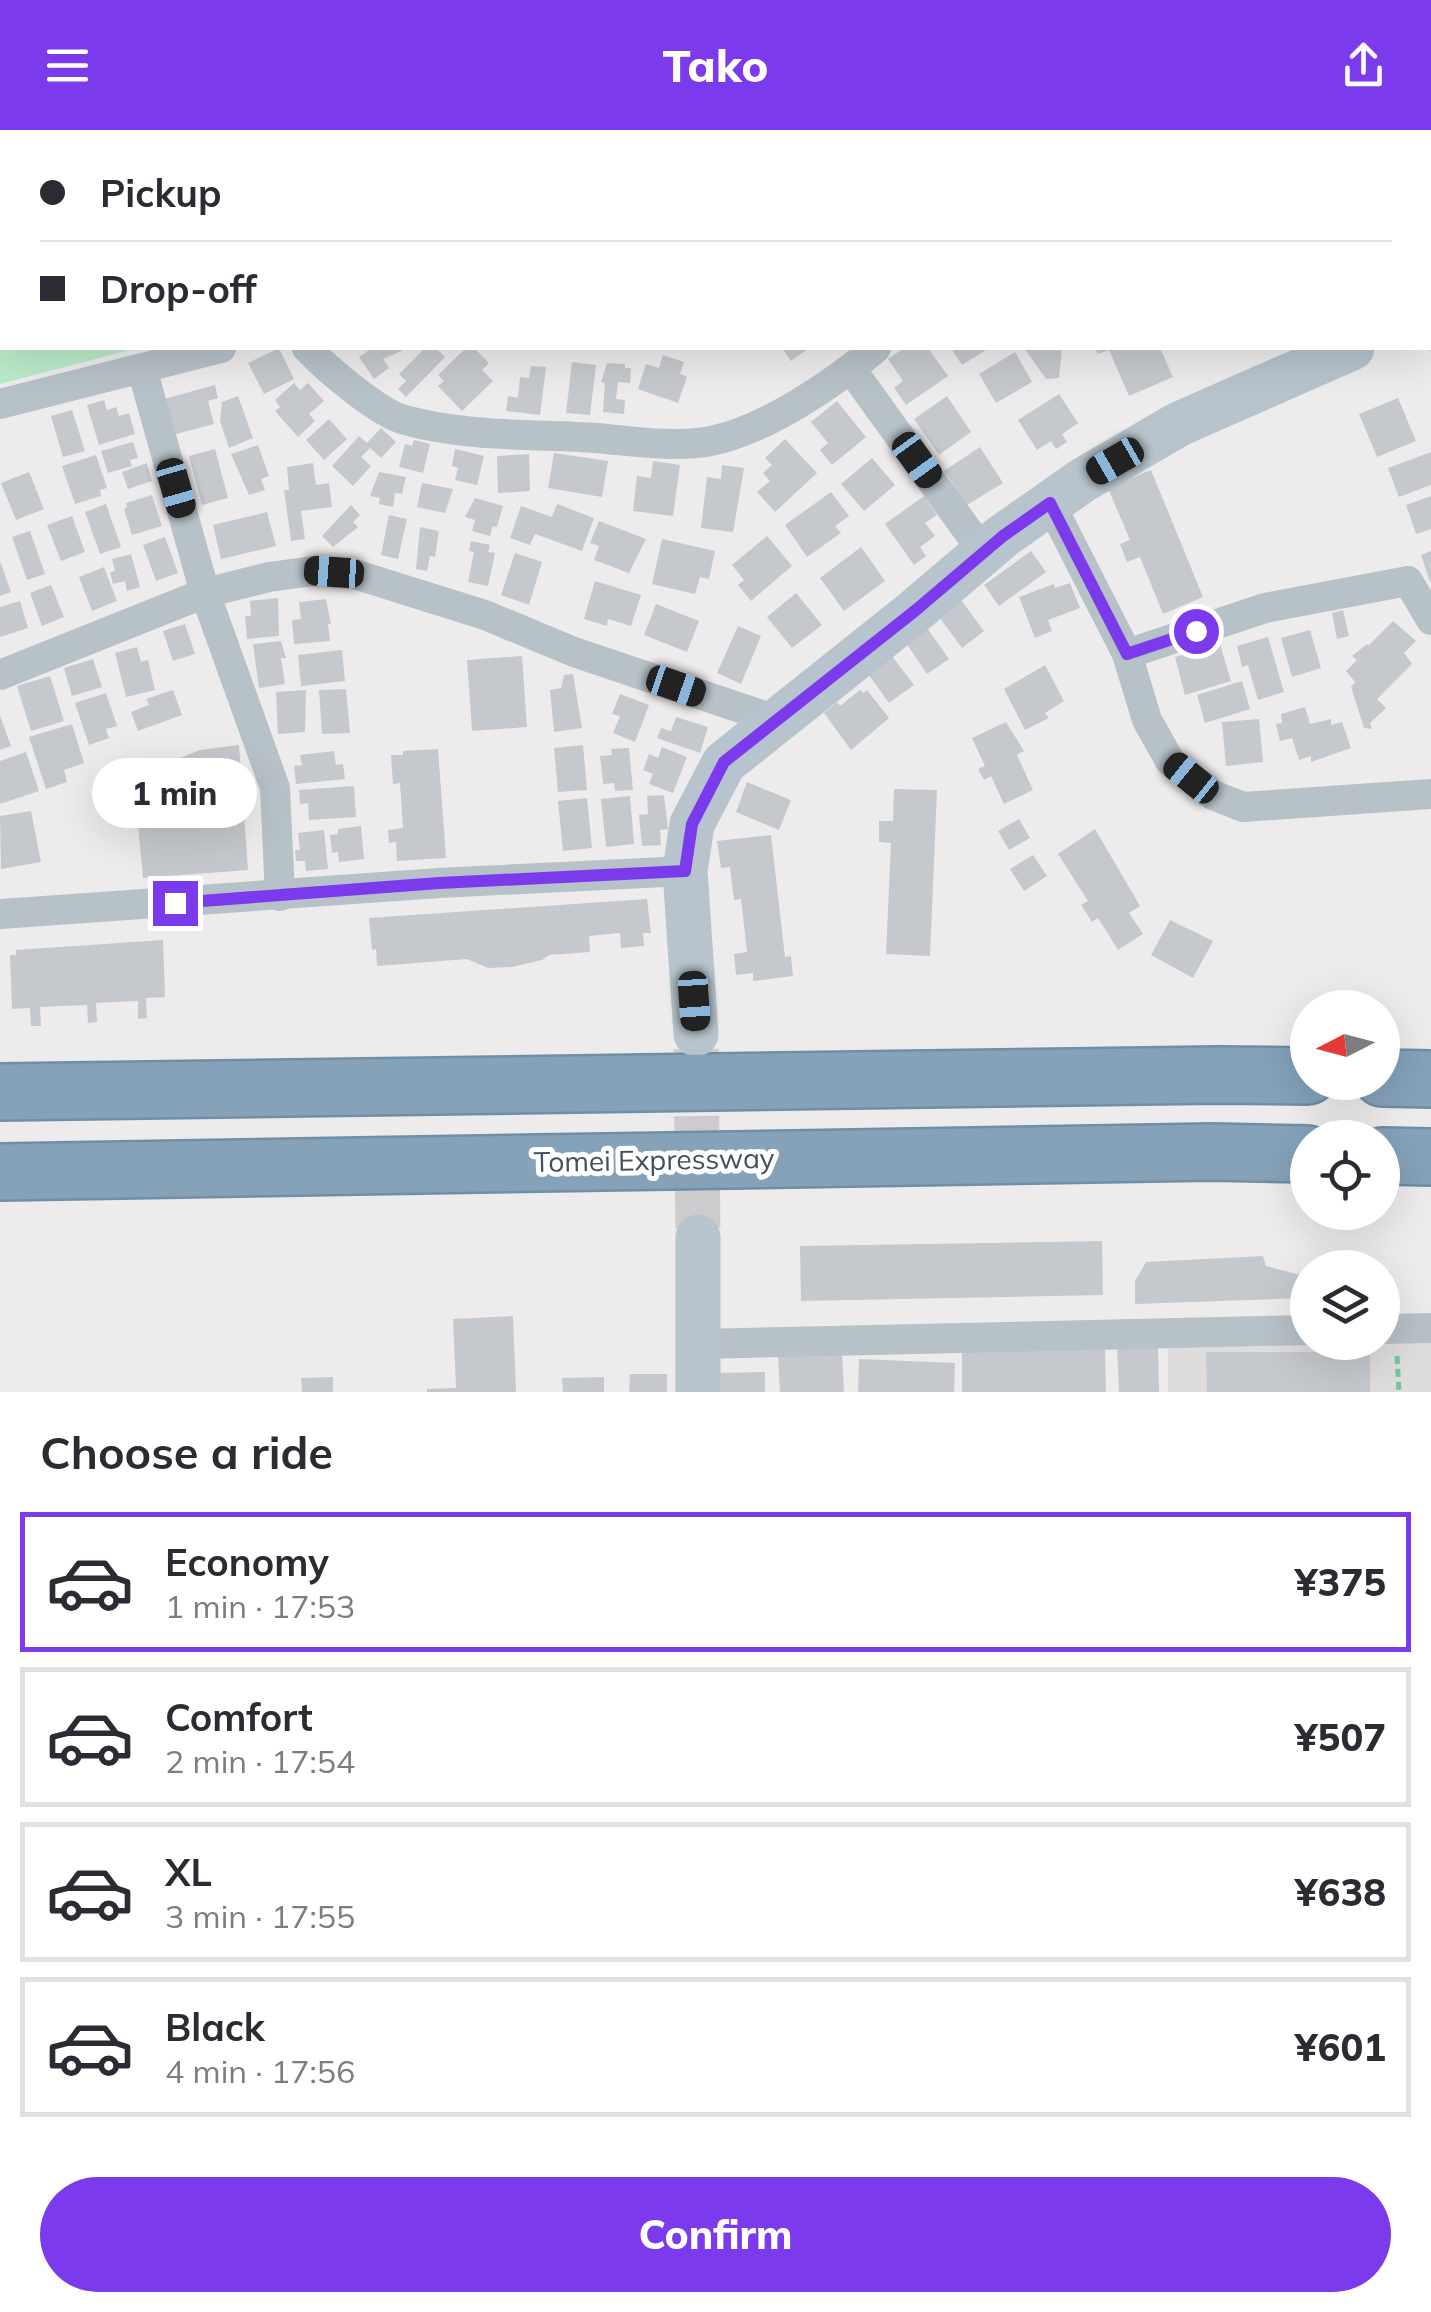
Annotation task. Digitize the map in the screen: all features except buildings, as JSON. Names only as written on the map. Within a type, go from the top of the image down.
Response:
[{"type":"highway","points":[[0,1092],[1290,1076]]},
{"type":"highway","points":[[1400,1078],[1431,1079]]},
{"type":"highway","name":"Tomei Expressway","points":[[0,1172],[1192,1152],[1290,1154]]},
{"type":"highway","points":[[1400,1157],[1431,1158]]},
{"type":"street","points":[[0,404],[213,350]]},
{"type":"street","points":[[310,350],[326,368],[402,420],[468,430],[658,442],[707,442],[744,432],[851,368],[874,350]]},
{"type":"street","points":[[696,1034],[685,871],[692,824],[724,762],[984,552],[1083,480],[1179,424],[1347,350]]},
{"type":"street","points":[[851,368],[984,552]]},
{"type":"street","points":[[142,369],[205,593],[275,788],[280,896]]},
{"type":"street","points":[[1050,503],[1127,654],[1147,720],[1170,762],[1213,796],[1243,807],[1431,794]]},
{"type":"street","points":[[0,674],[205,593],[269,577],[314,571],[354,574],[484,615],[574,652],[778,721]]},
{"type":"street","points":[[1127,654],[1265,608],[1408,581],[1431,620]]},
{"type":"street","points":[[0,914],[439,883],[685,871]]},
{"type":"street","points":[[698,1236],[698,1392]]},
{"type":"street","points":[[1400,1329],[1431,1328]]},
{"type":"street","points":[[699,1344],[1290,1330]]},
{"type":"shaded area","points":[[1431,1341],[1431,1392],[1168,1392],[1168,1346],[1290,1344],[1290,1360],[1400,1360],[1400,1342]]},
{"type":"green space","points":[[0,350],[129,350],[0,384]]},
{"type":"tunnel","points":[[696,1049],[698,1237]]},
{"type":"route","points":[[175,903],[439,883],[685,871],[692,824],[704,794],[724,762],[1003,536],[1050,503],[1127,654],[1196,631]]}]
